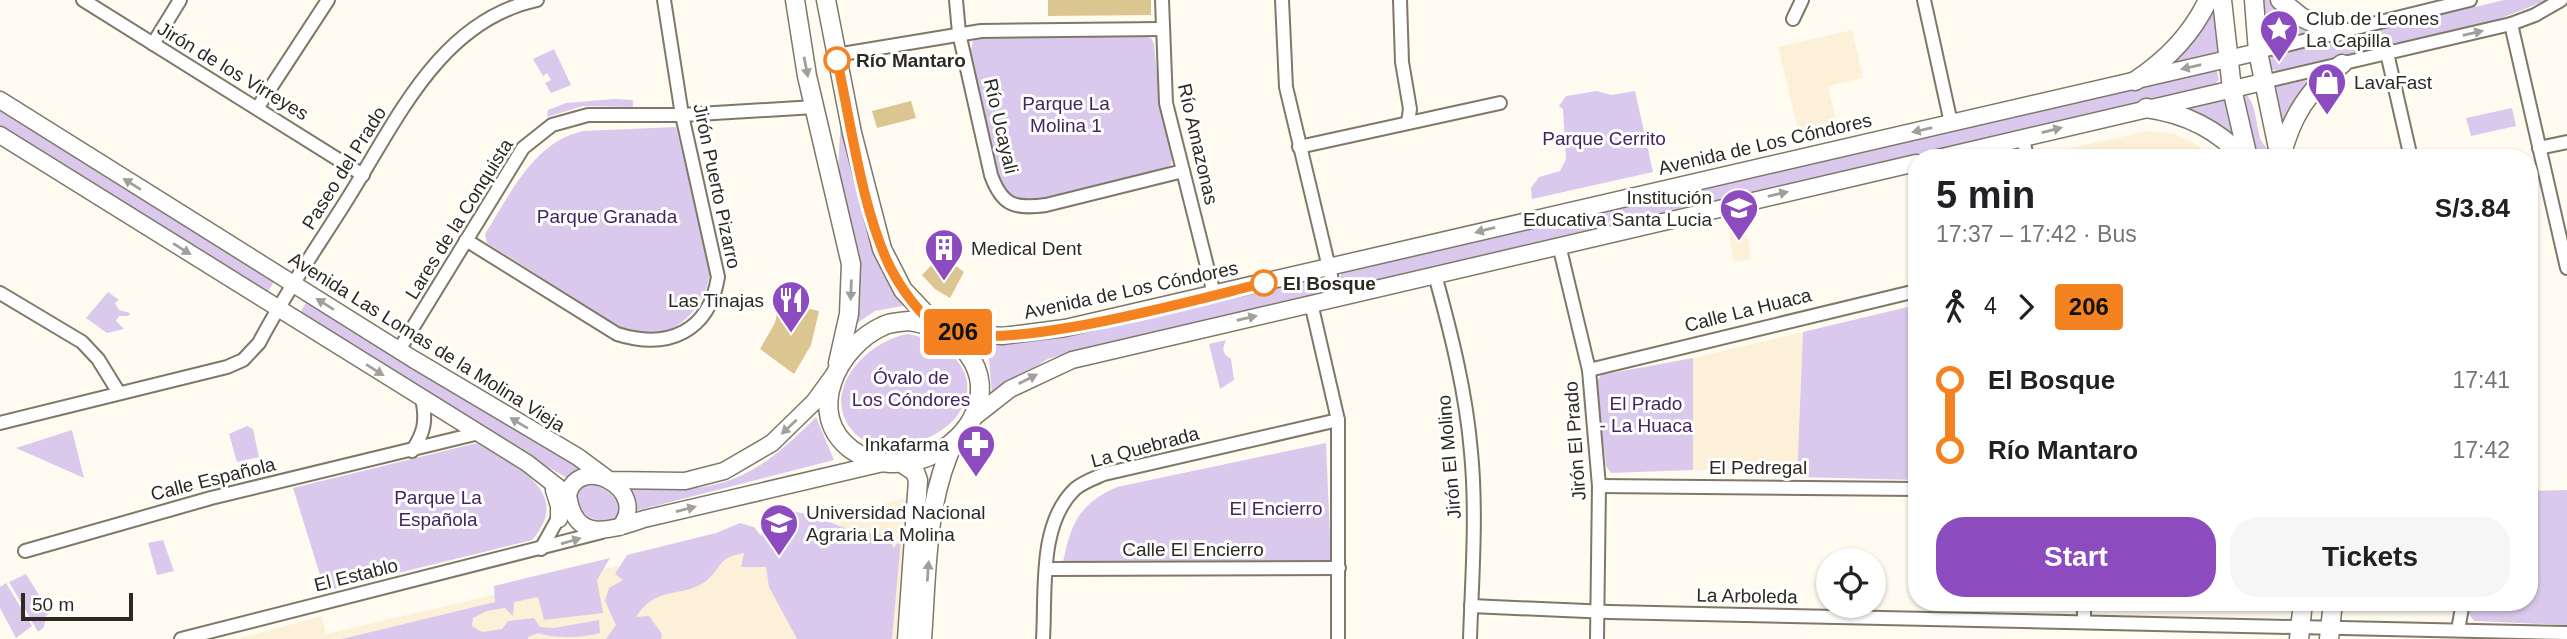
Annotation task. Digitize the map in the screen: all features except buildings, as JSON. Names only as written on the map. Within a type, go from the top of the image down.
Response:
[{"type":"main road","points":[[795,0],[815,107],[851,264],[849,314],[828,403],[832,426],[847,446],[858,454],[915,472],[918,481],[907,639]]},
{"type":"main road","points":[[826,0],[836,55],[882,249],[904,290],[940,328],[961,344],[975,368],[978,396],[972,418],[955,439],[935,454],[893,463]]},
{"type":"main road","points":[[2135,80],[2176,47],[2198,20],[2208,0]]},
{"type":"main road","points":[[2222,0],[2232,89],[2243,149]]},
{"type":"main road","points":[[2254,0],[2263,82],[2279,149]]},
{"type":"main road","points":[[2280,0],[2301,17],[2335,33]]},
{"type":"main road","points":[[2284,149],[2290,127],[2306,98],[2342,64]]},
{"type":"main road","points":[[2146,108],[2201,124],[2235,149]]},
{"type":"main road","points":[[835,373],[854,347],[884,326],[909,321],[940,328]]},
{"type":"main road","points":[[922,639],[930,531],[940,475],[955,439]]},
{"type":"main road","points":[[2299,633],[2302,611]]},
{"type":"main road","points":[[2329,634],[2332,611]]},
{"type":"street","name":"Jirón de los Virreyes","points":[[83,0],[363,175]]},
{"type":"street","points":[[153,44],[180,0]]},
{"type":"street","points":[[258,107],[328,0]]},
{"type":"street","name":"Paseo del Prado","points":[[0,423],[227,367],[243,360],[259,343],[423,79],[446,52],[475,27],[537,0]]},
{"type":"street","name":"Jirón Puerto Pizarro","points":[[466,240],[617,334],[641,341],[670,337],[690,328],[708,312],[718,277],[682,115],[664,0]]},
{"type":"street","name":"Río Ucayali","points":[[956,0],[959,33],[991,175],[995,187],[1008,202],[1028,208],[1046,205],[1183,171]]},
{"type":"street","name":"Río Amazonas","points":[[1162,0],[1166,103],[1214,294]]},
{"type":"street","points":[[1282,0],[1286,87],[1336,297]]},
{"type":"street","points":[[1400,0],[1402,62],[1410,109],[1408,122]]},
{"type":"street","points":[[1793,19],[1802,0]]},
{"type":"street","points":[[1926,0],[1951,123]]},
{"type":"street","name":"Avenida de Los Cóndores","points":[[940,328],[1002,336],[1035,334],[2228,59],[2470,0]]},
{"type":"street","points":[[1976,149],[2511,24],[2535,15],[2561,0]]},
{"type":"street","points":[[2511,24],[2567,268]]},
{"type":"street","points":[[836,55],[959,33],[1061,29],[1162,30]]},
{"type":"street","points":[[2387,53],[2409,149]]},
{"type":"street","name":"Avenida Las Lomas de la Molina Vieja","points":[[0,100],[399,350],[578,457],[609,480]]},
{"type":"street","points":[[1299,146],[1500,103]]},
{"type":"street","name":"Lares de la Conquista","points":[[399,350],[523,148],[552,125],[588,115],[682,115],[815,107]]},
{"type":"street","points":[[0,135],[543,474],[568,496],[573,513],[579,520],[602,532],[893,463]]},
{"type":"street","points":[[2023,138],[2025,149]]},
{"type":"street","points":[[2539,148],[2567,142]]},
{"type":"street","points":[[972,418],[1010,389],[1072,360],[1908,165]]},
{"type":"street","name":"Jirón El Prado","points":[[1559,245],[1589,370],[1599,486],[1597,639]]},
{"type":"street","name":"Jirón El Molino","points":[[1435,275],[1457,358],[1469,429],[1474,491],[1470,639]]},
{"type":"street","points":[[0,293],[82,342],[98,359],[119,393]]},
{"type":"street","name":"Calle La Huaca","points":[[1589,370],[1908,293]]},
{"type":"street","points":[[1311,303],[1338,420],[1338,639]]},
{"type":"street","points":[[541,549],[559,519],[572,485],[582,478],[660,481],[708,476],[748,458],[772,443],[801,416],[835,373]]},
{"type":"street","points":[[412,451],[422,435],[426,417],[422,399]]},
{"type":"street","name":"La Quebrada","points":[[1043,639],[1049,539],[1059,509],[1077,487],[1104,474],[1338,420]]},
{"type":"street","name":"Calle Española","points":[[25,551],[211,498],[479,433]]},
{"type":"street","points":[[578,457],[619,474],[660,481]]},
{"type":"street","points":[[543,474],[557,496],[559,519]]},
{"type":"street","points":[[609,480],[618,486],[627,502],[627,516],[620,527]]},
{"type":"street","name":"El Pedregal","points":[[1599,486],[1908,489]]},
{"type":"street","name":"El Establo","points":[[181,639],[602,532]]},
{"type":"street","name":"Calle El Encierro","points":[[1047,569],[1339,568]]},
{"type":"street","name":"La Arboleda","points":[[1471,606],[1597,612],[2084,622],[2329,634],[2458,630],[2567,634]]},
{"type":"street","points":[[2084,611],[2084,622]]},
{"type":"street","points":[[2458,630],[2461,611]]},
{"type":"shaded area","points":[[1852,30],[1863,78],[1828,86],[1837,125],[1799,134],[1778,47]]},
{"type":"shaded area","points":[[2148,131],[2174,134],[2202,149],[2067,149]]},
{"type":"shaded area","name":"Institución Educativa Santa Lucia","points":[[1744,221],[1751,259],[1734,262],[1727,225]]},
{"type":"shaded area","points":[[1803,332],[1797,472],[1693,470],[1693,358]]},
{"type":"shaded area","name":"Universidad Nacional Agraria La Molina","points":[[908,498],[896,639],[237,639],[322,616],[326,634]]},
{"type":"green space","points":[[2262,0],[2269,0],[2308,29],[2308,32],[2267,40]]},
{"type":"green space","points":[[2504,0],[2547,0],[2494,21],[2276,71],[2270,68],[2268,63],[2273,55]]},
{"type":"green space","points":[[2216,2],[2217,52],[2175,63],[2193,41]]},
{"type":"green space","name":"Parque La Molina 1","points":[[980,38],[1151,38],[1154,44],[1160,102],[1172,155],[1171,165],[1162,171],[1038,200],[1023,200],[1011,196],[1003,187],[997,173],[970,55],[973,41]]},
{"type":"green space","points":[[554,49],[571,85],[551,93],[545,83],[551,80],[547,73],[543,76],[533,59]]},
{"type":"green space","points":[[2212,70],[2217,72],[2219,79],[2215,85],[1941,149],[1908,149],[1908,157],[1349,287],[1340,283],[1341,274]]},
{"type":"green space","points":[[2308,80],[2283,125],[2281,125],[2273,87]]},
{"type":"green space","name":"Parque Cerrito","points":[[1597,91],[1611,95],[1635,91],[1653,172],[1532,199],[1531,188],[1539,177],[1560,171],[1566,159],[1563,109],[1559,106],[1566,96]]},
{"type":"green space","points":[[2246,94],[2249,98],[2260,138],[2268,149],[2253,149],[2242,96]]},
{"type":"green space","points":[[2221,99],[2226,101],[2234,137],[2187,108]]},
{"type":"green space","points":[[633,100],[633,107],[583,106],[547,117],[548,110],[566,103]]},
{"type":"green space","points":[[2512,108],[2516,126],[2471,136],[2466,118]]},
{"type":"green space","points":[[0,111],[275,280],[267,293],[0,127]]},
{"type":"green space","points":[[841,112],[908,305],[875,311],[854,325],[859,275],[838,173]]},
{"type":"green space","name":"Parque Granada","points":[[676,127],[710,271],[708,283],[698,305],[671,329],[648,335],[626,331],[487,243],[485,234],[514,187],[550,146],[583,131]]},
{"type":"green space","points":[[1314,278],[1317,294],[1048,359],[992,393],[989,360],[978,342],[1004,344],[1045,340]]},
{"type":"green space","points":[[108,292],[119,300],[115,303],[119,310],[130,313],[128,316],[119,316],[116,321],[124,329],[107,333],[86,318]]},
{"type":"green space","points":[[308,299],[553,452],[590,470],[569,479],[546,466],[300,313]]},
{"type":"green space","points":[[1908,307],[1908,480],[1797,477],[1803,332]]},
{"type":"green space","name":"Óvalo de Los Cóndores","points":[[908,334],[936,344],[958,362],[965,374],[965,401],[957,416],[947,426],[921,441],[891,447],[876,445],[863,440],[852,430],[844,415],[841,399],[845,384],[853,370],[877,346]]},
{"type":"green space","points":[[1226,340],[1224,351],[1231,359],[1234,380],[1220,389],[1209,344]]},
{"type":"green space","name":"El Prado - La Huaca","points":[[1693,358],[1693,470],[1611,473],[1606,466],[1596,383],[1601,375]]},
{"type":"green space","points":[[816,417],[834,460],[635,511],[625,488],[684,489],[730,480],[772,457]]},
{"type":"green space","points":[[247,426],[253,429],[259,457],[237,462],[229,434]]},
{"type":"green space","points":[[72,430],[84,478],[16,448]]},
{"type":"green space","name":"Parque La Española","points":[[477,443],[522,471],[543,494],[547,507],[543,523],[532,540],[325,591],[293,488]]},
{"type":"green space","name":"El Encierro","points":[[1326,443],[1331,561],[1063,562],[1069,536],[1079,516],[1094,500],[1117,487]]},
{"type":"green space","points":[[595,485],[615,498],[619,508],[617,521],[595,519],[579,507],[577,491],[583,486]]},
{"type":"green space","points":[[2567,490],[2567,625],[2474,621],[2470,611],[2538,611],[2538,491]]},
{"type":"green space","points":[[792,511],[864,533],[890,534],[893,548],[901,540],[892,639],[797,639],[769,587],[766,567],[741,567],[744,553],[724,560],[712,576],[697,586],[661,596],[644,607],[636,617],[649,616],[662,634],[661,639],[606,639],[616,625],[605,601],[609,588],[623,580],[615,574],[627,555],[716,533],[740,523],[754,527],[761,536],[774,522],[784,532],[785,515]]},
{"type":"green space","points":[[163,540],[174,571],[157,575],[148,543]]},
{"type":"green space","points":[[610,558],[597,580],[603,613],[544,620],[538,597],[514,602],[513,616],[505,608],[487,611],[473,618],[472,626],[482,632],[502,629],[508,621],[534,618],[540,627],[554,628],[599,620],[600,633],[569,637],[538,633],[528,639],[342,639],[495,602],[494,586]]},
{"type":"green space","points":[[26,574],[50,613],[46,616],[44,627],[38,632],[9,582]]},
{"type":"green space","points":[[6,583],[32,626],[16,638],[0,608],[0,587]]},
{"type":"bus line","name":"206","points":[[837,60],[852,133],[882,249],[904,290],[943,330],[972,335],[1035,334],[1264,283]]},
{"type":"place","name":"Río Mantaro","points":[[837,60]]},
{"type":"place","name":"Club de Leones La Capilla","points":[[2279,63]]},
{"type":"place","name":"LavaFast","points":[[2327,116]]},
{"type":"place","name":"Institución Educativa Santa Lucia","points":[[1739,242]]},
{"type":"place","name":"Medical Dent","points":[[944,282]]},
{"type":"place","name":"El Bosque","points":[[1264,283]]},
{"type":"place","name":"Las Tinajas","points":[[791,334]]},
{"type":"place","name":"Inkafarma","points":[[976,478]]},
{"type":"place","name":"Universidad Nacional Agraria La Molina","points":[[779,557]]}]
